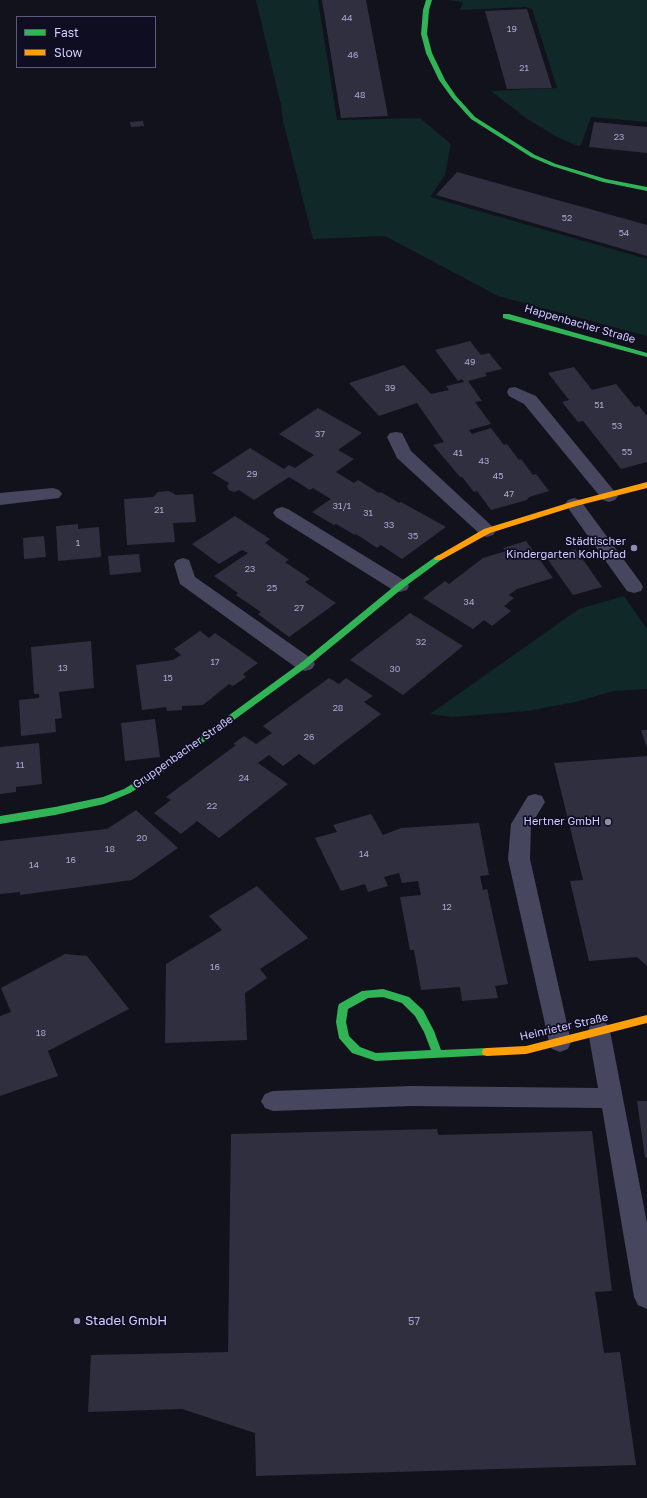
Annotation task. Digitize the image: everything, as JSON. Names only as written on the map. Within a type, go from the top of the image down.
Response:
[{"type":"street","points":[[429,0],[426,10],[424,34],[429,53],[438,73],[454,97],[473,118],[508,141],[554,165],[606,181],[647,189]]},
{"type":"street","name":"Happenbacher Straße","points":[[506,316],[647,355]]},
{"type":"street","name":"Gruppenbacher Straße","points":[[0,820],[62,810],[104,800],[127,791],[150,777],[305,664],[400,586],[444,554],[488,531],[574,504],[647,485]]},
{"type":"street","name":"Heinrieter Straße","points":[[437,1054],[429,1031],[419,1013],[406,1000],[383,993],[366,994],[343,1007],[341,1022],[344,1038],[356,1050],[376,1057],[526,1050],[647,1018]]},
{"type":"lane","points":[[515,392],[530,400],[609,496]]},
{"type":"lane","points":[[396,437],[403,454],[488,531]]},
{"type":"lane","points":[[0,499],[53,494]]},
{"type":"lane","points":[[574,504],[634,587]]},
{"type":"lane","points":[[282,513],[400,586]]},
{"type":"lane","points":[[183,564],[187,580],[305,664]]},
{"type":"lane","points":[[535,802],[521,824],[519,859],[560,1042]]},
{"type":"lane","points":[[599,1031],[627,1176],[647,1297]]},
{"type":"lane","points":[[273,1101],[411,1096],[611,1098]]},
{"type":"green space","points":[[256,0],[318,0],[337,120],[420,118],[451,144],[445,175],[430,197],[647,259],[647,336],[498,296],[385,236],[313,239],[283,121],[281,105]]},
{"type":"green space","points":[[447,0],[647,0],[647,122],[591,117],[581,145],[578,146],[555,136],[526,118],[491,91],[557,88],[532,9],[526,7],[460,10],[463,2]]},
{"type":"green space","points":[[624,596],[647,629],[647,689],[614,691],[575,702],[528,711],[452,717],[430,714],[579,609]]},
{"type":"building","points":[[322,0],[366,0],[388,116],[341,118]]},
{"type":"building","points":[[527,9],[552,88],[507,89],[485,11]]},
{"type":"building","points":[[143,121],[144,126],[131,127],[130,122]]},
{"type":"building","points":[[594,122],[647,127],[647,153],[589,147]]},
{"type":"building","points":[[457,172],[647,225],[647,256],[436,195]]},
{"type":"building","points":[[470,341],[481,355],[489,353],[502,369],[485,373],[487,376],[468,381],[482,401],[475,402],[491,424],[469,430],[472,434],[491,428],[504,445],[507,444],[519,460],[521,459],[533,475],[536,474],[549,491],[529,497],[527,500],[491,510],[477,491],[474,492],[433,445],[444,442],[417,403],[379,416],[349,383],[404,365],[431,394],[449,390],[446,386],[464,382],[462,379],[458,381],[435,350]]},
{"type":"building","points":[[574,367],[592,390],[616,384],[635,407],[639,406],[647,416],[647,462],[621,469],[583,421],[578,422],[562,402],[569,400],[548,373]]},
{"type":"building","points":[[318,408],[362,433],[338,450],[354,459],[336,472],[354,483],[358,480],[379,493],[381,492],[399,503],[401,502],[446,527],[402,559],[381,545],[377,548],[356,534],[355,535],[336,524],[334,525],[312,512],[331,499],[313,488],[310,490],[289,477],[254,500],[239,490],[234,492],[229,490],[227,486],[229,483],[212,473],[250,448],[284,469],[289,465],[295,468],[314,455],[279,434]]},
{"type":"building","points":[[169,491],[176,495],[193,494],[196,522],[173,523],[175,542],[127,545],[124,499],[153,497],[158,492]]},
{"type":"building","points":[[235,516],[270,539],[265,543],[289,560],[285,562],[310,579],[305,582],[336,603],[289,637],[258,614],[261,612],[236,595],[238,593],[214,576],[248,553],[242,550],[219,564],[192,544]]},
{"type":"building","points":[[78,524],[78,529],[99,527],[101,557],[58,561],[56,526]]},
{"type":"building","points":[[44,536],[46,557],[24,559],[23,538]]},
{"type":"building","points":[[526,541],[553,578],[517,589],[509,595],[514,598],[504,606],[511,611],[492,626],[484,620],[473,629],[423,598],[445,581],[449,584],[483,558],[506,551],[503,548]]},
{"type":"building","points":[[575,549],[602,587],[573,595],[546,557]]},
{"type":"building","points":[[139,554],[141,572],[110,575],[108,556]]},
{"type":"building","points":[[410,613],[463,646],[403,695],[350,660]]},
{"type":"building","points":[[200,631],[209,638],[215,633],[258,663],[243,674],[246,677],[233,686],[229,684],[203,705],[182,706],[182,710],[167,711],[166,707],[142,710],[136,665],[173,660],[181,655],[174,649]]},
{"type":"building","points":[[91,641],[94,688],[59,692],[62,718],[55,719],[56,732],[21,736],[19,700],[39,698],[39,694],[34,694],[31,647]]},
{"type":"building","points":[[329,678],[339,684],[346,678],[373,696],[364,702],[381,714],[314,765],[299,754],[283,766],[269,755],[258,763],[288,784],[219,838],[197,821],[181,834],[154,813],[171,800],[166,797],[236,745],[233,744],[244,736],[256,744],[272,733],[263,726]]},
{"type":"building","points":[[155,719],[160,757],[125,761],[121,723]]},
{"type":"building","points":[[641,730],[647,730],[647,748]]},
{"type":"building","points":[[39,743],[42,784],[16,787],[16,792],[0,794],[0,747]]},
{"type":"building","name":"Hertner GmbH","points":[[647,756],[647,966],[637,957],[589,961],[570,881],[583,880],[554,763]]},
{"type":"building","points":[[136,810],[178,848],[132,880],[20,895],[20,892],[0,894],[0,841],[107,829]]},
{"type":"building","points":[[371,814],[383,835],[401,828],[479,823],[489,875],[480,876],[483,890],[487,889],[508,984],[495,986],[498,998],[462,1001],[460,987],[421,990],[414,950],[410,950],[400,897],[421,895],[418,881],[402,883],[399,873],[384,877],[388,886],[368,892],[365,884],[341,891],[315,838],[337,832],[333,825]]},
{"type":"building","points":[[257,886],[308,938],[260,969],[267,978],[245,993],[247,1040],[165,1043],[166,964],[222,930],[209,916]]},
{"type":"building","points":[[65,954],[87,956],[129,1009],[48,1051],[58,1076],[0,1096],[0,1016],[11,1012],[1,988]]},
{"type":"building","points":[[637,1101],[647,1101],[647,1157],[645,1158]]},
{"type":"building","points":[[437,1129],[438,1135],[592,1131],[612,1291],[595,1292],[604,1353],[620,1352],[636,1465],[256,1476],[255,1433],[182,1409],[88,1412],[91,1355],[228,1352],[231,1134]]},
{"type":"traffic: fast","points":[[429,0],[426,10],[424,34],[429,53],[442,80],[454,97],[473,118],[533,156],[554,165],[605,181],[647,189]]},
{"type":"traffic: fast","points":[[506,316],[647,355]]},
{"type":"traffic: fast","points":[[0,820],[55,811],[104,800],[127,791],[150,777],[305,664],[400,586],[438,558]]},
{"type":"traffic: fast","points":[[437,1054],[429,1031],[419,1013],[405,1000],[383,993],[366,994],[343,1007],[341,1022],[344,1038],[356,1050],[376,1057],[487,1052]]},
{"type":"traffic: slow","points":[[438,558],[487,531],[574,504],[647,485]]},
{"type":"traffic: slow","points":[[487,1052],[526,1050],[647,1019]]},
{"type":"place","name":"Städtischer Kindergarten Kohlpfad","points":[[634,548]]},
{"type":"place","name":"Hertner GmbH","points":[[608,822]]},
{"type":"place","name":"Stadel GmbH","points":[[77,1321]]}]
